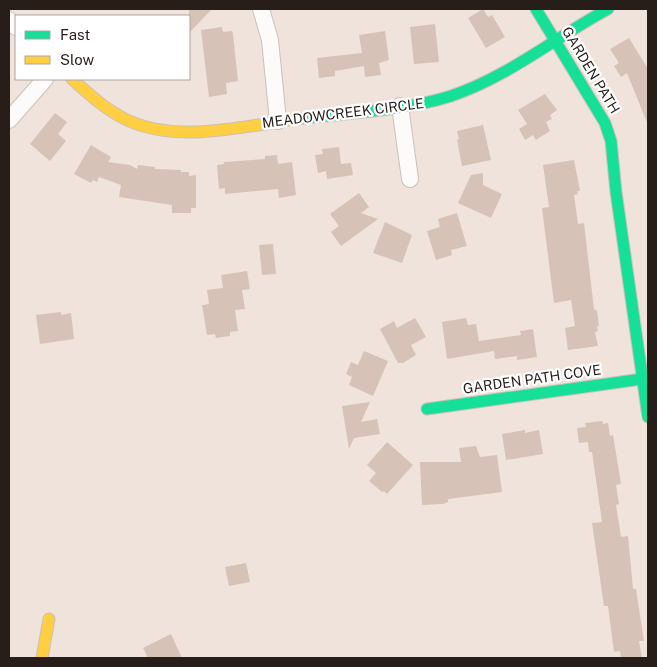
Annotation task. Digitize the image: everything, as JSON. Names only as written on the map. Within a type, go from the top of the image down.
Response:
[{"type":"street","points":[[261,9],[270,40],[278,121]]},
{"type":"street","name":"GARDEN PATH","points":[[536,9],[605,123],[611,141],[616,192],[648,417]]},
{"type":"street","name":"MEADOWCREEK CIRCLE","points":[[73,80],[106,110],[126,121],[147,128],[169,132],[192,132],[400,106],[450,97],[498,77],[608,9]]},
{"type":"street","points":[[9,120],[44,80]]},
{"type":"street","points":[[400,106],[410,180]]},
{"type":"street","name":"GARDEN PATH COVE","points":[[427,410],[642,379]]},
{"type":"street","points":[[42,658],[49,619]]},
{"type":"building","points":[[189,9],[212,9],[190,32]]},
{"type":"building","points":[[483,9],[488,17],[492,15],[505,37],[486,48],[468,18]]},
{"type":"building","points":[[435,24],[439,62],[414,64],[410,27]]},
{"type":"building","points":[[222,27],[223,32],[232,31],[233,34],[238,81],[226,83],[227,94],[209,97],[201,30]]},
{"type":"building","points":[[385,31],[389,60],[379,63],[381,75],[365,77],[364,66],[335,71],[335,76],[319,78],[317,58],[362,53],[359,35]]},
{"type":"building","points":[[629,38],[648,69],[648,125],[627,73],[621,77],[614,66],[619,63],[610,49]]},
{"type":"building","points":[[545,94],[557,110],[550,115],[552,119],[546,122],[550,131],[536,140],[533,135],[525,140],[519,129],[527,124],[518,110]]},
{"type":"building","points":[[55,113],[67,122],[58,134],[66,141],[50,161],[30,144]]},
{"type":"building","points":[[483,125],[491,160],[462,166],[457,131]]},
{"type":"building","points":[[91,145],[111,157],[108,162],[130,165],[137,169],[138,165],[155,167],[155,169],[181,170],[181,172],[189,172],[189,176],[196,175],[196,208],[191,208],[191,213],[172,213],[172,205],[119,197],[121,185],[99,177],[97,182],[93,180],[91,183],[74,174]]},
{"type":"building","points":[[339,147],[341,164],[351,163],[353,175],[327,179],[326,171],[318,173],[315,155],[323,154],[322,149]]},
{"type":"building","points":[[277,155],[278,164],[292,162],[296,195],[279,198],[278,189],[225,194],[225,188],[219,189],[217,165],[224,164],[224,162],[265,159],[265,156]]},
{"type":"building","points":[[574,160],[580,191],[577,191],[578,194],[574,195],[578,224],[584,223],[594,309],[597,311],[599,326],[597,326],[598,331],[595,332],[598,346],[568,350],[565,328],[575,326],[571,300],[554,303],[542,208],[549,207],[543,165]]},
{"type":"building","points":[[483,173],[483,185],[502,194],[491,218],[458,203],[471,175]]},
{"type":"building","points":[[359,193],[369,207],[361,213],[378,219],[341,246],[331,232],[339,226],[330,214]]},
{"type":"building","points":[[457,213],[467,246],[451,250],[452,255],[436,260],[427,231],[440,227],[438,219]]},
{"type":"building","points":[[385,222],[412,235],[402,263],[373,253]]},
{"type":"building","points":[[273,244],[276,274],[262,275],[259,245]]},
{"type":"building","points":[[247,271],[250,289],[242,290],[245,309],[235,310],[238,331],[230,332],[230,336],[216,338],[215,334],[207,335],[202,305],[209,304],[207,290],[223,288],[221,275]]},
{"type":"building","points":[[61,312],[61,315],[71,313],[74,339],[40,344],[36,315]]},
{"type":"building","points":[[415,318],[426,337],[411,345],[416,355],[403,363],[398,363],[380,329],[394,321],[397,328]]},
{"type":"building","points":[[466,318],[468,325],[476,324],[479,341],[521,335],[520,331],[533,329],[537,357],[517,360],[517,356],[495,359],[494,351],[447,359],[442,322]]},
{"type":"building","points":[[364,351],[388,361],[373,396],[349,385],[352,377],[346,374],[351,362],[358,365]]},
{"type":"building","points":[[370,402],[361,422],[377,419],[380,434],[354,438],[349,449],[342,406]]},
{"type":"building","points":[[602,421],[603,424],[608,423],[610,436],[613,435],[621,484],[616,485],[619,504],[616,505],[621,537],[628,536],[633,589],[636,589],[644,641],[639,641],[642,658],[621,658],[620,651],[614,652],[608,606],[604,606],[592,523],[602,522],[592,452],[589,452],[588,442],[579,443],[577,428],[586,427],[585,423]]},
{"type":"building","points":[[525,430],[525,433],[539,430],[543,454],[506,460],[502,434]]},
{"type":"building","points":[[387,442],[413,465],[387,494],[369,481],[376,473],[367,465]]},
{"type":"building","points":[[476,446],[480,457],[497,455],[502,492],[448,499],[448,502],[443,504],[422,505],[420,462],[461,462],[459,448]]},
{"type":"building","points":[[246,563],[250,582],[229,586],[225,567]]},
{"type":"building","points":[[171,634],[182,658],[148,658],[143,648]]},
{"type":"traffic: fast","points":[[536,9],[605,123],[611,141],[616,192],[648,417]]},
{"type":"traffic: fast","points":[[297,119],[375,111],[414,105],[451,96],[512,68],[608,9]]},
{"type":"traffic: fast","points":[[427,409],[642,379]]},
{"type":"traffic: slow","points":[[73,80],[119,116],[147,127],[168,131],[189,132],[233,129],[297,119]]},
{"type":"traffic: slow","points":[[42,658],[49,619]]}]
